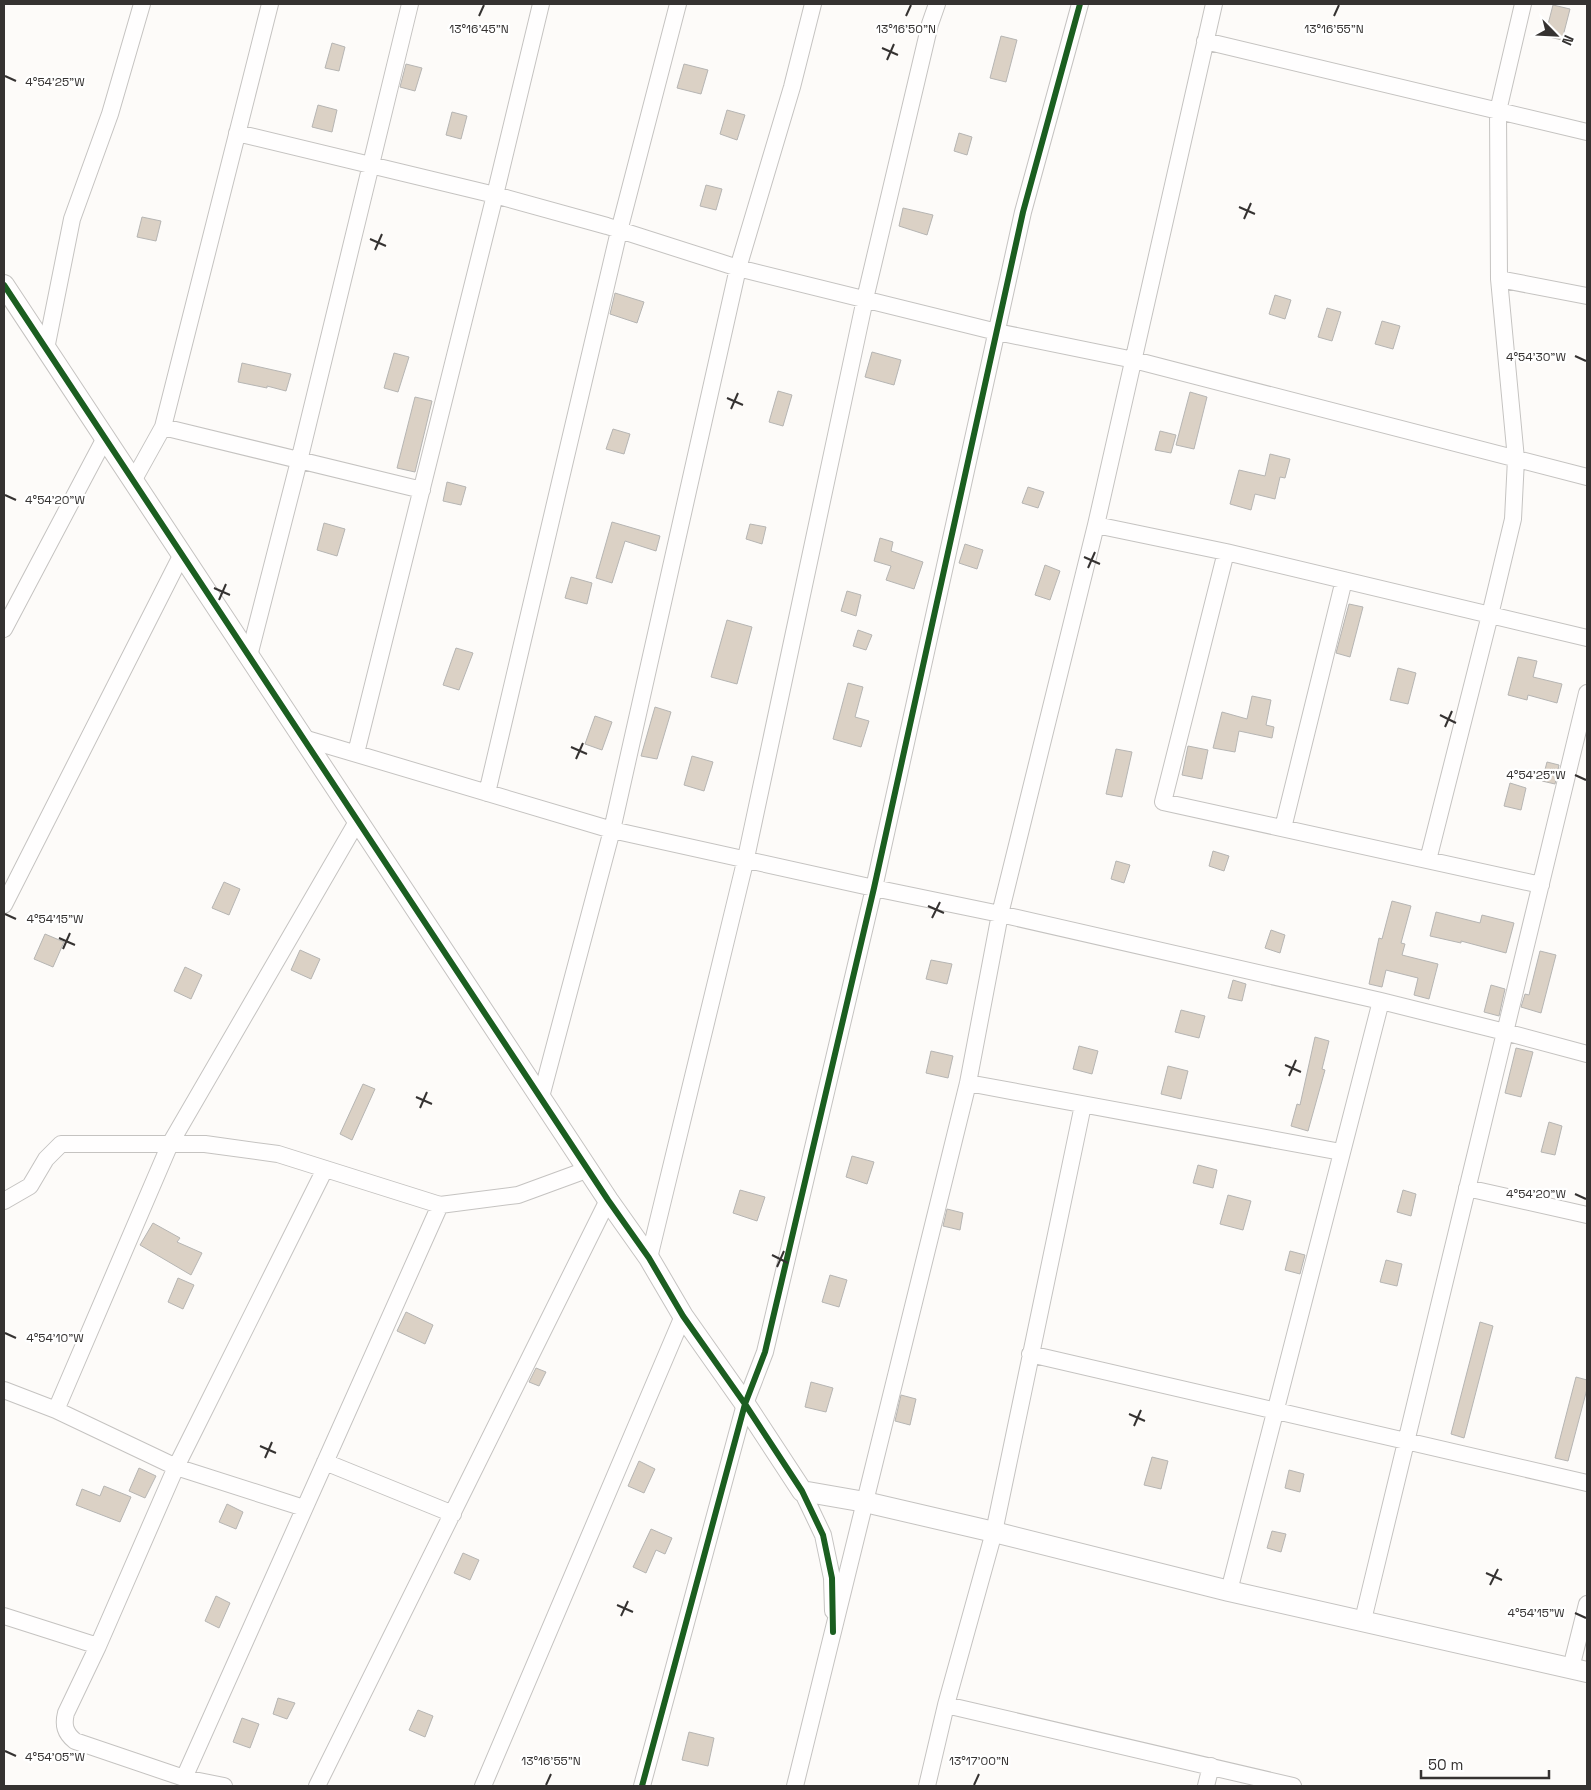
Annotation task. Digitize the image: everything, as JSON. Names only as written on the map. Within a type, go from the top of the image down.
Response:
[{"type":"street","points":[[46,349],[72,219],[110,114],[142,4]]},
{"type":"street","points":[[133,481],[163,427],[270,4]]},
{"type":"street","points":[[249,656],[299,460],[410,4]]},
{"type":"street","points":[[356,753],[541,4]]},
{"type":"street","points":[[488,793],[619,230],[678,4]]},
{"type":"street","points":[[541,1097],[612,830],[738,268],[792,87],[813,4]]},
{"type":"street","points":[[648,1258],[746,858],[864,299],[928,34],[937,4]]},
{"type":"street","points":[[642,1786],[745,1404],[765,1352],[874,888],[1023,212],[1080,4]]},
{"type":"street","points":[[795,1786],[968,1083],[1000,914],[1096,525],[1214,4]]},
{"type":"street","points":[[1428,860],[1513,519],[1516,459],[1499,279],[1498,110],[1524,4]]},
{"type":"street","points":[[1205,41],[1587,132]]},
{"type":"street","points":[[237,133],[495,195],[619,230],[738,268],[997,332],[1134,360],[1587,477]]},
{"type":"street","points":[[1499,279],[1587,296]]},
{"type":"street","points":[[4,285],[648,1258],[684,1316],[802,1491],[823,1535],[832,1578],[833,1632]]},
{"type":"street","points":[[163,427],[422,490]]},
{"type":"street","points":[[4,630],[105,438]]},
{"type":"street","points":[[1096,525],[1226,552],[1587,638]]},
{"type":"street","points":[[1226,552],[1163,802],[1541,885]]},
{"type":"street","points":[[4,905],[182,554]]},
{"type":"street","points":[[1282,828],[1344,580]]},
{"type":"street","points":[[1362,1620],[1587,693]]},
{"type":"street","points":[[303,738],[612,830],[1000,914],[1380,1001],[1587,1054]]},
{"type":"street","points":[[56,1410],[170,1144],[358,820]]},
{"type":"street","points":[[1229,1591],[1380,1001]]},
{"type":"street","points":[[968,1083],[1341,1152]]},
{"type":"street","points":[[927,1786],[946,1705],[994,1532],[1083,1105]]},
{"type":"street","points":[[4,1201],[30,1186],[46,1159],[62,1144],[205,1144],[278,1154],[440,1204],[518,1195],[589,1169]]},
{"type":"street","points":[[224,1786],[184,1778],[75,1741],[69,1737],[64,1722],[66,1713],[98,1646],[176,1467],[325,1169]]},
{"type":"street","points":[[1467,1188],[1587,1215]]},
{"type":"street","points":[[318,1786],[608,1200]]},
{"type":"street","points":[[184,1778],[440,1204]]},
{"type":"street","points":[[483,1786],[684,1316]]},
{"type":"street","points":[[1030,1354],[1587,1483]]},
{"type":"street","points":[[4,1390],[56,1410],[176,1467],[304,1508]]},
{"type":"street","points":[[325,1462],[453,1514]]},
{"type":"street","points":[[802,1491],[865,1502],[1229,1591],[1579,1670],[1587,1604]]},
{"type":"street","points":[[4,1616],[98,1646]]},
{"type":"street","points":[[946,1705],[1293,1786]]},
{"type":"street","points":[[1206,1786],[1211,1766]]},
{"type":"building","points":[[1553,5],[1570,9],[1562,40],[1545,36]]},
{"type":"building","points":[[1001,36],[1017,40],[1006,82],[990,78]]},
{"type":"building","points":[[332,43],[345,47],[339,71],[325,68]]},
{"type":"building","points":[[406,64],[422,68],[415,91],[400,87]]},
{"type":"building","points":[[684,64],[708,70],[701,94],[677,88]]},
{"type":"building","points":[[318,105],[337,110],[332,132],[312,127]]},
{"type":"building","points":[[727,110],[745,115],[737,140],[720,134]]},
{"type":"building","points":[[452,112],[467,116],[461,139],[446,135]]},
{"type":"building","points":[[959,133],[972,137],[967,155],[954,151]]},
{"type":"building","points":[[706,185],[722,189],[716,210],[700,206]]},
{"type":"building","points":[[903,208],[933,215],[927,235],[899,226]]},
{"type":"building","points":[[142,217],[161,221],[156,241],[137,237]]},
{"type":"building","points":[[615,293],[644,302],[637,323],[610,314]]},
{"type":"building","points":[[1275,295],[1291,300],[1285,319],[1269,314]]},
{"type":"building","points":[[1327,308],[1341,312],[1332,341],[1318,337]]},
{"type":"building","points":[[1382,321],[1400,326],[1393,349],[1375,344]]},
{"type":"building","points":[[872,352],[901,360],[894,385],[865,377]]},
{"type":"building","points":[[394,353],[409,357],[398,392],[384,388]]},
{"type":"building","points":[[242,363],[291,374],[286,391],[238,382]]},
{"type":"building","points":[[778,391],[792,395],[783,426],[769,422]]},
{"type":"building","points":[[1190,392],[1207,397],[1194,449],[1176,445]]},
{"type":"building","points":[[415,397],[432,401],[415,472],[397,468]]},
{"type":"building","points":[[613,429],[630,434],[624,454],[606,449]]},
{"type":"building","points":[[1160,431],[1176,435],[1171,453],[1155,450]]},
{"type":"building","points":[[1270,454],[1290,459],[1285,478],[1280,477],[1275,499],[1255,494],[1251,510],[1230,504],[1239,470],[1265,476]]},
{"type":"building","points":[[447,482],[466,487],[461,505],[443,501]]},
{"type":"building","points":[[1028,487],[1044,492],[1038,508],[1022,503]]},
{"type":"building","points":[[612,522],[660,536],[656,551],[625,541],[612,583],[596,578]]},
{"type":"building","points":[[324,523],[345,529],[337,556],[317,550]]},
{"type":"building","points":[[750,524],[766,527],[762,544],[746,539]]},
{"type":"building","points":[[880,538],[893,542],[891,551],[923,562],[914,589],[886,580],[891,566],[874,561]]},
{"type":"building","points":[[965,544],[983,550],[977,569],[959,563]]},
{"type":"building","points":[[1045,565],[1060,571],[1050,600],[1035,595]]},
{"type":"building","points":[[571,577],[592,583],[587,604],[565,598]]},
{"type":"building","points":[[847,591],[861,595],[856,616],[841,611]]},
{"type":"building","points":[[1349,604],[1363,607],[1350,657],[1336,653]]},
{"type":"building","points":[[727,620],[752,627],[737,684],[711,677]]},
{"type":"building","points":[[858,630],[872,635],[866,650],[853,646]]},
{"type":"building","points":[[456,648],[473,653],[459,690],[443,685]]},
{"type":"building","points":[[1518,657],[1537,661],[1533,677],[1562,684],[1557,703],[1528,695],[1527,700],[1508,695]]},
{"type":"building","points":[[1398,668],[1416,673],[1408,704],[1390,700]]},
{"type":"building","points":[[848,683],[863,687],[855,717],[869,721],[861,747],[833,739]]},
{"type":"building","points":[[1252,696],[1271,700],[1266,725],[1274,727],[1272,738],[1239,731],[1235,752],[1213,748],[1222,712],[1247,719]]},
{"type":"building","points":[[655,707],[671,712],[657,759],[641,756]]},
{"type":"building","points":[[595,716],[612,722],[602,750],[585,744]]},
{"type":"building","points":[[1188,746],[1208,750],[1202,779],[1182,775]]},
{"type":"building","points":[[1116,749],[1132,752],[1122,797],[1106,794]]},
{"type":"building","points":[[692,756],[713,762],[704,791],[684,785]]},
{"type":"building","points":[[1547,762],[1559,765],[1555,784],[1542,781]]},
{"type":"building","points":[[1510,783],[1526,788],[1521,810],[1504,806]]},
{"type":"building","points":[[1213,851],[1229,856],[1224,871],[1209,866]]},
{"type":"building","points":[[1116,861],[1130,865],[1124,883],[1111,879]]},
{"type":"building","points":[[224,882],[240,889],[229,915],[212,908]]},
{"type":"building","points":[[1392,901],[1411,906],[1401,943],[1405,944],[1402,955],[1438,964],[1429,999],[1414,995],[1418,978],[1386,970],[1382,987],[1369,984],[1379,938],[1382,939]]},
{"type":"building","points":[[1436,912],[1480,923],[1482,915],[1514,923],[1506,953],[1461,941],[1461,943],[1430,936]]},
{"type":"building","points":[[1271,930],[1285,935],[1280,953],[1265,948]]},
{"type":"building","points":[[45,934],[64,942],[53,967],[34,959]]},
{"type":"building","points":[[300,950],[320,959],[311,979],[291,970]]},
{"type":"building","points":[[1540,951],[1556,955],[1541,1013],[1521,1007],[1525,994],[1529,995]]},
{"type":"building","points":[[931,960],[952,964],[947,984],[926,979]]},
{"type":"building","points":[[185,967],[202,975],[191,999],[174,991]]},
{"type":"building","points":[[1233,980],[1246,984],[1242,1001],[1228,998]]},
{"type":"building","points":[[1491,985],[1505,989],[1499,1016],[1484,1012]]},
{"type":"building","points":[[1181,1010],[1205,1016],[1199,1038],[1175,1032]]},
{"type":"building","points":[[1315,1037],[1329,1041],[1322,1069],[1325,1070],[1308,1131],[1291,1126],[1297,1104],[1300,1105]]},
{"type":"building","points":[[1079,1046],[1098,1051],[1092,1074],[1073,1069]]},
{"type":"building","points":[[1516,1048],[1533,1052],[1521,1097],[1505,1093]]},
{"type":"building","points":[[931,1051],[953,1056],[948,1078],[926,1073]]},
{"type":"building","points":[[1168,1066],[1188,1071],[1181,1099],[1161,1094]]},
{"type":"building","points":[[363,1084],[375,1089],[352,1140],[340,1134]]},
{"type":"building","points":[[1549,1122],[1562,1126],[1555,1155],[1541,1152]]},
{"type":"building","points":[[852,1156],[874,1162],[867,1184],[846,1177]]},
{"type":"building","points":[[1198,1165],[1217,1170],[1213,1188],[1193,1183]]},
{"type":"building","points":[[740,1190],[765,1197],[757,1221],[733,1213]]},
{"type":"building","points":[[1403,1190],[1416,1194],[1411,1216],[1397,1212]]},
{"type":"building","points":[[1228,1195],[1251,1201],[1243,1230],[1220,1224]]},
{"type":"building","points":[[947,1209],[963,1213],[960,1230],[943,1226]]},
{"type":"building","points":[[153,1223],[180,1238],[177,1242],[202,1253],[191,1275],[140,1245]]},
{"type":"building","points":[[1290,1251],[1305,1255],[1300,1274],[1285,1270]]},
{"type":"building","points":[[1386,1260],[1402,1264],[1397,1286],[1380,1282]]},
{"type":"building","points":[[830,1275],[847,1280],[839,1307],[822,1302]]},
{"type":"building","points":[[178,1278],[194,1285],[183,1309],[168,1302]]},
{"type":"building","points":[[406,1312],[433,1325],[425,1344],[397,1331]]},
{"type":"building","points":[[1480,1322],[1493,1326],[1464,1438],[1451,1434]]},
{"type":"building","points":[[536,1368],[546,1372],[539,1386],[529,1382]]},
{"type":"building","points":[[1576,1377],[1587,1380],[1587,1389],[1568,1461],[1555,1458]]},
{"type":"building","points":[[811,1382],[833,1388],[826,1412],[805,1407]]},
{"type":"building","points":[[901,1395],[916,1399],[910,1425],[895,1421]]},
{"type":"building","points":[[1152,1457],[1168,1461],[1161,1489],[1144,1485]]},
{"type":"building","points":[[639,1461],[655,1469],[644,1493],[628,1486]]},
{"type":"building","points":[[139,1468],[156,1476],[145,1498],[129,1491]]},
{"type":"building","points":[[1289,1470],[1304,1474],[1300,1492],[1285,1488]]},
{"type":"building","points":[[104,1486],[131,1497],[120,1522],[76,1505],[82,1489],[100,1496]]},
{"type":"building","points":[[227,1504],[243,1512],[236,1529],[219,1522]]},
{"type":"building","points":[[651,1529],[672,1538],[665,1554],[656,1550],[646,1573],[633,1567]]},
{"type":"building","points":[[1272,1531],[1286,1534],[1281,1552],[1267,1548]]},
{"type":"building","points":[[463,1553],[479,1560],[470,1580],[454,1573]]},
{"type":"building","points":[[216,1596],[230,1603],[219,1628],[205,1621]]},
{"type":"building","points":[[278,1698],[295,1703],[287,1719],[273,1714]]},
{"type":"building","points":[[418,1710],[433,1716],[425,1737],[409,1730]]},
{"type":"building","points":[[242,1718],[259,1724],[250,1748],[233,1742]]},
{"type":"building","points":[[689,1732],[714,1738],[708,1766],[682,1760]]},
{"type":"cycle path","points":[[642,1786],[745,1404],[765,1352],[874,888],[1023,212],[1080,4]]},
{"type":"cycle path","points":[[4,285],[608,1200],[649,1258],[683,1316],[745,1404],[802,1491],[823,1535],[832,1578],[833,1632]]}]
